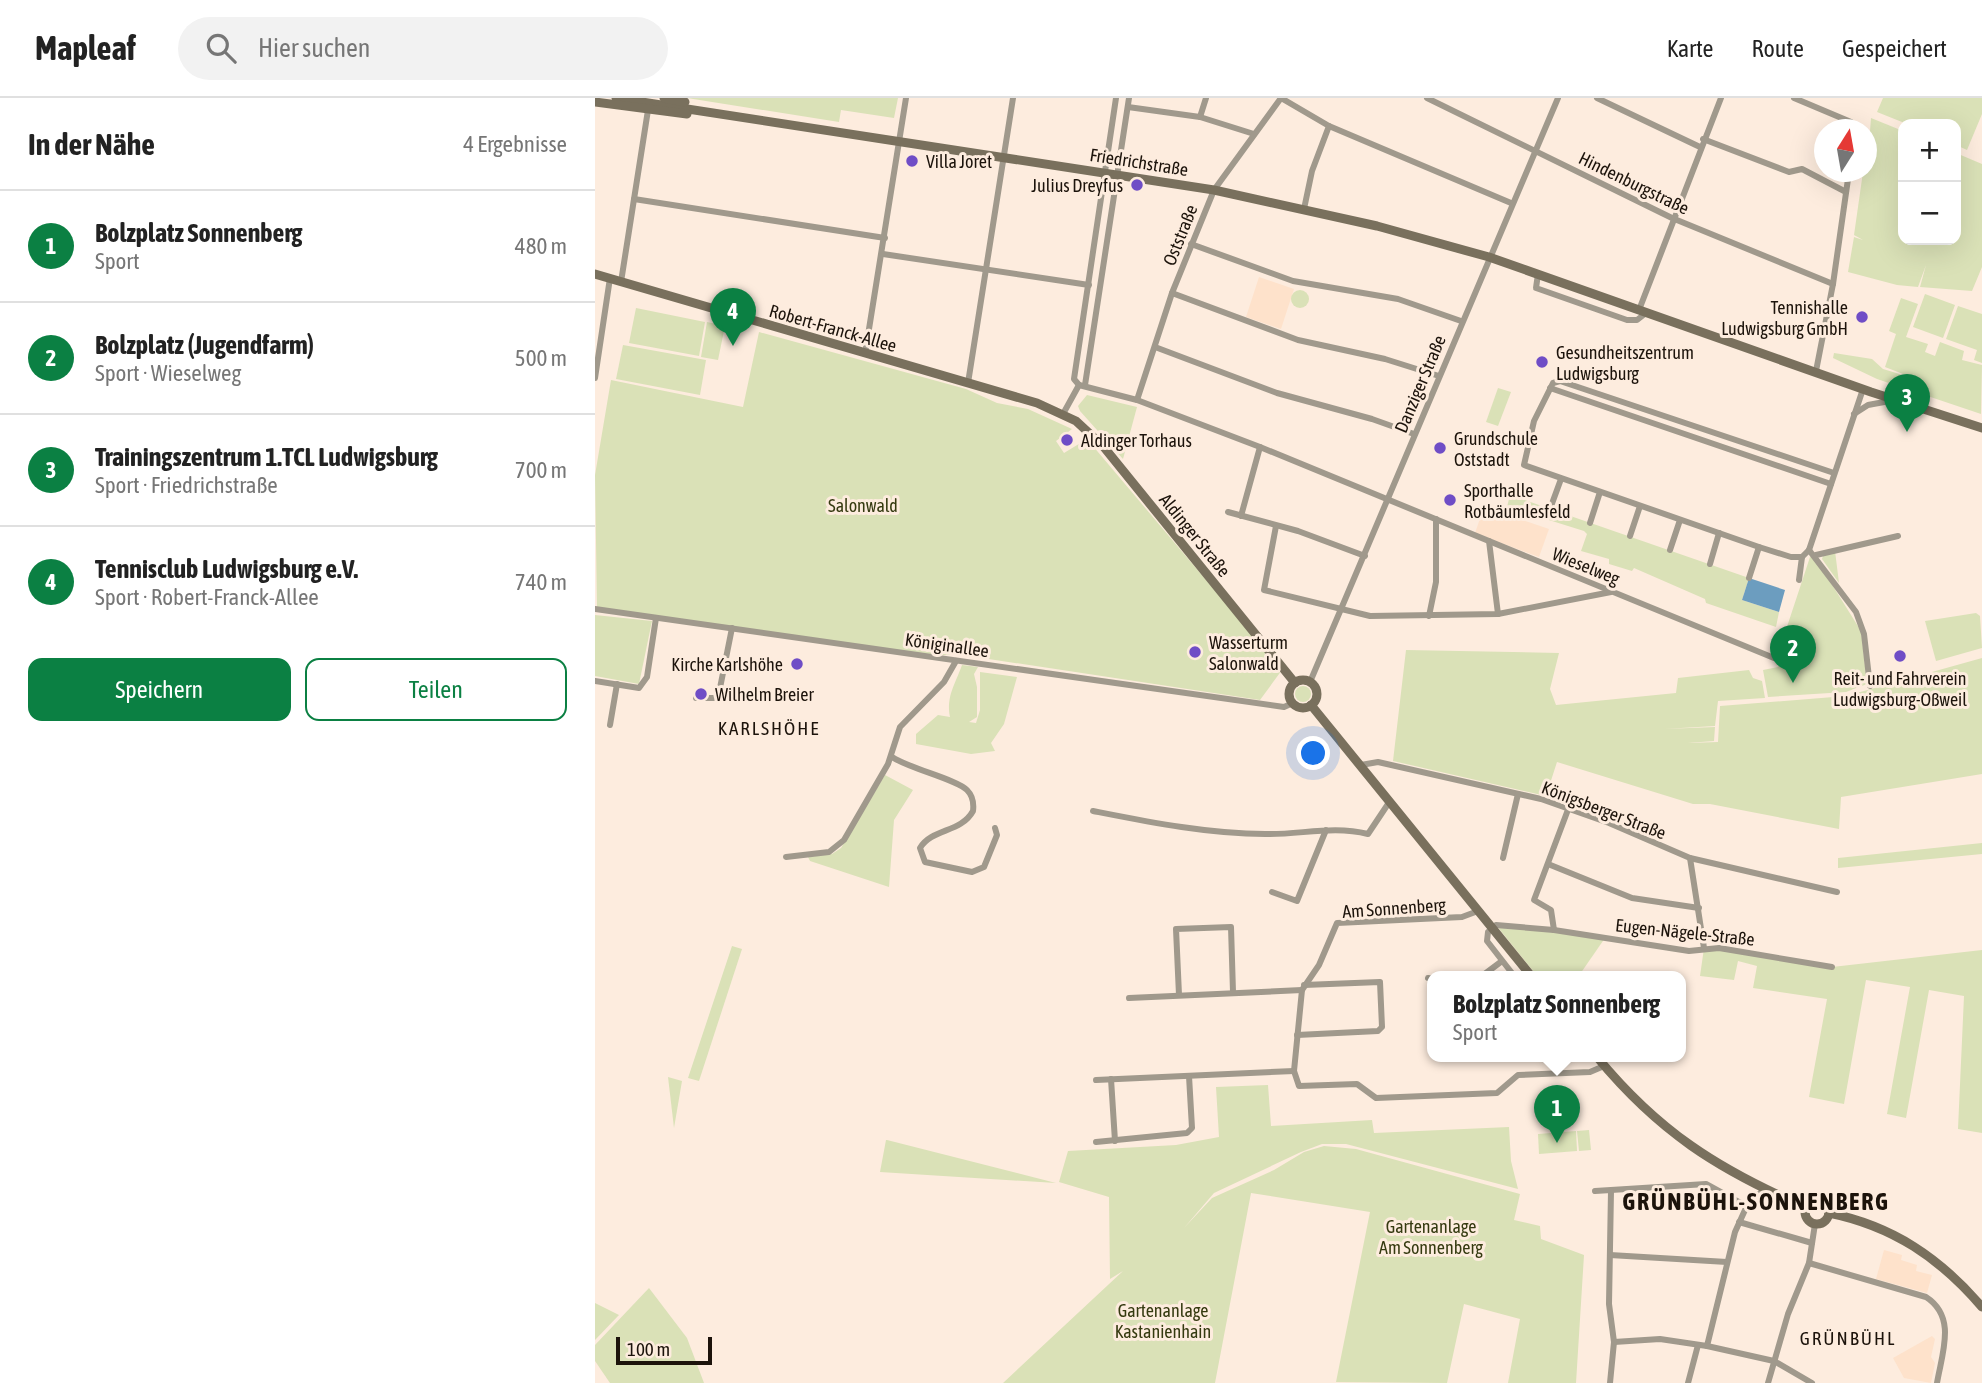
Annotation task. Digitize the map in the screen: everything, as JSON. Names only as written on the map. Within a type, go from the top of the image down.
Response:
[{"type":"main road","name":"Friedrichstraße","points":[[616,98],[1106,172],[1214,190],[1304,209],[1489,257],[1863,389],[1982,428]]},
{"type":"main road","name":"Friedrichstraße","points":[[668,98],[727,113]]},
{"type":"main road","name":"Friedrichstraße","points":[[595,102],[700,115],[727,113]]},
{"type":"main road","name":"Robert-Franck-Allee","points":[[595,274],[968,383],[1063,414]]},
{"type":"main road","name":"Aldinger Straße","points":[[1063,414],[1103,446],[1295,683]]},
{"type":"main road","points":[[1310,682],[1317,691],[1311,705],[1300,707],[1293,703],[1290,693],[1295,683],[1310,682]]},
{"type":"main road","points":[[1311,705],[1527,971]]},
{"type":"main road","points":[[1601,1062],[1646,1113],[1684,1143],[1805,1207]]},
{"type":"main road","points":[[1820,1200],[1828,1206],[1829,1213],[1823,1223],[1815,1224],[1806,1218],[1805,1207],[1812,1201],[1820,1200]]},
{"type":"main road","points":[[1829,1213],[1875,1225],[1916,1246],[1948,1270],[1982,1307]]},
{"type":"street","points":[[865,354],[906,98]]},
{"type":"street","points":[[968,383],[1013,98]]},
{"type":"street","points":[[1082,385],[1074,379],[1116,98]]},
{"type":"street","points":[[1063,414],[1082,385],[1129,98]]},
{"type":"street","points":[[1200,117],[1206,98]]},
{"type":"street","points":[[1281,98],[1329,126],[1511,203]]},
{"type":"street","name":"Oststraße","points":[[1137,400],[1172,293],[1214,190],[1281,98]]},
{"type":"street","name":"Hindenburgstraße","points":[[1427,98],[1672,218],[1833,284]]},
{"type":"street","name":"Danziger Straße","points":[[1310,682],[1343,609],[1511,203],[1558,98]]},
{"type":"street","points":[[1597,98],[1700,147]]},
{"type":"street","points":[[1643,311],[1672,218],[1721,98]]},
{"type":"street","points":[[1794,98],[1844,119]]},
{"type":"street","points":[[1128,107],[1200,117],[1254,134]]},
{"type":"street","points":[[621,282],[648,110]]},
{"type":"street","points":[[1304,209],[1312,171],[1329,126]]},
{"type":"street","points":[[1703,139],[1789,172],[1802,169],[1846,192]]},
{"type":"street","points":[[1816,371],[1833,284],[1848,182]]},
{"type":"street","points":[[634,199],[885,238]]},
{"type":"street","points":[[1191,244],[1293,281],[1398,299],[1461,321]]},
{"type":"street","points":[[883,254],[1089,285]]},
{"type":"street","name":"Friedrichstraße","points":[[1538,274],[1536,288],[1559,297],[1627,320],[1637,320],[1643,311]]},
{"type":"street","points":[[595,378],[610,278]]},
{"type":"street","points":[[1172,293],[1298,340],[1385,359],[1439,376]]},
{"type":"street","points":[[1155,347],[1277,393],[1372,419],[1414,434]]},
{"type":"street","points":[[1802,557],[1791,557],[1680,520],[1561,478],[1523,461],[1534,421],[1550,388],[1560,381],[1735,442],[1834,473]]},
{"type":"street","name":"Wieselweg","points":[[1082,385],[1137,400],[1260,447],[1774,658]]},
{"type":"street","points":[[1550,388],[1831,484]]},
{"type":"street","points":[[1799,580],[1802,557],[1809,550],[1863,389]]},
{"type":"street","points":[[1854,414],[1868,405],[1895,400]]},
{"type":"street","points":[[1620,412],[1624,403]]},
{"type":"street","points":[[1731,451],[1735,442]]},
{"type":"street","points":[[1241,516],[1260,447]]},
{"type":"street","points":[[1550,509],[1561,478]]},
{"type":"street","points":[[1590,523],[1600,492]]},
{"type":"street","points":[[1630,536],[1640,506]]},
{"type":"street","points":[[1227,512],[1298,531],[1365,556]]},
{"type":"street","points":[[1429,616],[1436,582],[1436,519]]},
{"type":"street","points":[[1669,550],[1680,520]]},
{"type":"street","points":[[1276,526],[1265,590],[1370,616],[1498,614],[1611,592]]},
{"type":"street","points":[[1710,564],[1719,533]]},
{"type":"street","points":[[1816,555],[1898,536]]},
{"type":"street","points":[[1489,541],[1498,614]]},
{"type":"street","points":[[1749,578],[1759,547]]},
{"type":"street","points":[[1809,550],[1816,555],[1859,618],[1870,686]]},
{"type":"street","name":"Königinallee","points":[[595,609],[1284,707],[1293,703]]},
{"type":"street","points":[[595,681],[639,688],[647,677],[656,618]]},
{"type":"street","points":[[696,698],[718,698],[732,628]]},
{"type":"street","points":[[786,857],[829,852],[840,845],[891,757],[900,727],[944,682],[956,661]]},
{"type":"street","points":[[610,725],[617,684]]},
{"type":"street","points":[[891,757],[907,767],[965,788],[972,799],[973,811],[963,822],[925,840],[920,848],[925,862],[972,872],[984,867],[997,835],[995,828]]},
{"type":"street","name":"Königsberger Straße","points":[[1361,765],[1378,762],[1569,807],[1690,858],[1837,892]]},
{"type":"street","points":[[1503,858],[1518,794]]},
{"type":"street","points":[[1093,811],[1180,826],[1265,834],[1347,828],[1371,833],[1390,801]]},
{"type":"street","points":[[1554,930],[1551,910],[1534,900],[1569,807]]},
{"type":"street","points":[[1272,892],[1297,901],[1326,830]]},
{"type":"street","points":[[1690,858],[1704,948]]},
{"type":"street","points":[[1548,864],[1632,898],[1699,908]]},
{"type":"street","name":"Am Sonnenberg","points":[[1294,1071],[1303,987],[1319,965],[1337,923],[1462,917],[1478,911]]},
{"type":"street","name":"Eugen-Nägele-Straße","points":[[1493,928],[1499,924],[1554,930],[1689,951],[1704,948],[1832,967]]},
{"type":"street","points":[[1179,995],[1176,929],[1231,927],[1233,992]]},
{"type":"street","points":[[1493,928],[1488,932],[1487,942],[1510,971]]},
{"type":"street","points":[[1489,971],[1502,961]]},
{"type":"street","points":[[1129,998],[1380,982],[1382,1027],[1378,1031],[1297,1035]]},
{"type":"street","points":[[1095,1080],[1294,1071],[1299,1086],[1357,1084],[1376,1098],[1497,1093],[1518,1075],[1590,1072],[1604,1066]]},
{"type":"street","points":[[1096,1142],[1187,1133],[1192,1128],[1189,1076]]},
{"type":"street","points":[[1111,1079],[1115,1141]]},
{"type":"street","points":[[1595,1191],[1706,1184],[1746,1206]]},
{"type":"street","points":[[1707,1346],[1739,1222],[1754,1196],[1767,1189]]},
{"type":"street","points":[[1611,1191],[1609,1304],[1614,1342],[1611,1383]]},
{"type":"street","points":[[1739,1222],[1812,1243]]},
{"type":"street","points":[[1768,1383],[1788,1314],[1809,1263],[1815,1224]]},
{"type":"street","points":[[1610,1255],[1727,1262]]},
{"type":"street","points":[[1809,1263],[1926,1297],[1937,1304],[1945,1322],[1937,1383]]},
{"type":"street","points":[[1614,1342],[1660,1339],[1707,1346],[1774,1361],[1812,1383]]},
{"type":"street","points":[[1688,1383],[1697,1345]]},
{"type":"shaded area","points":[[1259,277],[1294,289],[1281,329],[1246,317]]},
{"type":"shaded area","points":[[1484,507],[1549,529],[1539,557],[1475,533]]},
{"type":"shaded area","points":[[1884,1250],[1902,1255],[1901,1260],[1917,1265],[1916,1271],[1932,1275],[1927,1293],[1876,1279]]},
{"type":"shaded area","points":[[1932,1336],[1935,1339],[1931,1357],[1935,1363],[1931,1383],[1904,1378],[1893,1358]]},
{"type":"green space","points":[[687,98],[898,98],[894,118],[841,110],[839,122]]},
{"type":"green space","points":[[1883,98],[1982,98],[1982,114],[1967,150],[1961,147],[1961,119],[1898,120],[1877,112]]},
{"type":"green space","points":[[1877,120],[1898,129],[1898,245],[1961,245],[1961,155],[1982,164],[1982,267],[1972,291],[1920,287],[1926,265],[1918,287],[1897,285],[1848,272],[1854,237],[1863,240],[1854,235],[1862,182],[1877,182]]},
{"type":"green space","points":[[1300,290],[1308,295],[1309,299],[1304,307],[1300,308],[1292,303],[1291,299],[1296,291]]},
{"type":"green space","points":[[1925,294],[1955,305],[1943,338],[1913,327]]},
{"type":"green space","points":[[1901,298],[1918,304],[1906,337],[1928,344],[1925,352],[1935,356],[1940,342],[1964,351],[1962,360],[1982,365],[1981,414],[1877,379],[1833,358],[1834,353],[1872,359],[1883,369],[1916,379],[1885,367],[1896,334],[1889,331]]},
{"type":"green space","points":[[1958,306],[1982,314],[1982,363],[1974,360],[1977,350],[1946,339]]},
{"type":"green space","points":[[636,308],[705,322],[699,356],[629,343]]},
{"type":"green space","points":[[707,322],[725,326],[718,360],[701,357]]},
{"type":"green space","name":"Salonwald","points":[[759,332],[966,389],[997,403],[1028,409],[1072,429],[1056,441],[1064,453],[1087,439],[1282,670],[1260,700],[956,654],[933,656],[597,608],[595,475],[611,380],[743,407]]},
{"type":"green space","points":[[623,345],[706,360],[700,395],[616,379]]},
{"type":"green space","points":[[1498,388],[1511,392],[1498,426],[1486,422]]},
{"type":"green space","points":[[1087,395],[1137,407],[1123,459],[1080,411],[1078,406]]},
{"type":"green space","points":[[1510,495],[1749,578],[1742,600],[1779,612],[1776,627],[1706,603],[1705,599],[1634,568],[1632,571],[1609,564],[1609,559],[1581,551],[1587,534],[1584,531],[1507,507]]},
{"type":"green space","points":[[1835,551],[1839,583],[1822,559],[1824,553]]},
{"type":"green space","points":[[1810,557],[1816,559],[1861,631],[1867,684],[1846,692],[1768,697],[1763,670],[1778,667],[1780,658],[1777,657]]},
{"type":"green space","points":[[1976,613],[1980,616],[1982,648],[1936,661],[1925,621]]},
{"type":"green space","points":[[595,615],[652,621],[639,684],[595,676]]},
{"type":"green space","points":[[1406,650],[1559,653],[1550,689],[1556,705],[1676,693],[1678,678],[1749,670],[1753,678],[1762,681],[1765,698],[1718,701],[1715,726],[1664,729],[1715,727],[1714,741],[1688,743],[1718,742],[1720,706],[1846,696],[1982,658],[1982,774],[1841,797],[1839,829],[1710,804],[1693,804],[1557,762],[1546,796],[1393,761]]},
{"type":"green space","points":[[962,665],[978,667],[974,674],[977,717],[969,722],[976,723],[980,710],[980,672],[1017,677],[1004,724],[991,743],[995,751],[971,754],[916,744],[916,734],[938,715],[950,717],[950,697]]},
{"type":"green space","points":[[1303,686],[1309,688],[1309,700],[1303,702],[1297,700],[1295,694],[1297,688]]},
{"type":"green space","points":[[885,775],[913,790],[894,820],[889,887],[810,861],[808,857],[832,854],[841,848]]},
{"type":"green space","points":[[1982,843],[1982,854],[1838,868],[1838,858]]},
{"type":"green space","points":[[1496,925],[1605,938],[1582,971],[1533,971]]},
{"type":"green space","points":[[732,946],[742,949],[699,1081],[688,1078]]},
{"type":"green space","points":[[1704,948],[1832,967],[1982,950],[1982,1133],[1958,1129],[1964,996],[1929,990],[1906,1118],[1887,1114],[1910,987],[1866,980],[1844,1104],[1809,1097],[1827,999],[1753,988],[1757,966],[1738,961],[1734,980],[1700,976]]},
{"type":"green space","points":[[668,1077],[682,1081],[674,1128]]},
{"type":"green space","points":[[1268,1085],[1271,1126],[1372,1120],[1374,1133],[1509,1127],[1511,1161],[1518,1189],[1346,1144],[1322,1144],[1301,1152],[1214,1193],[1184,1228],[1212,1198],[1274,1170],[1304,1152],[1324,1146],[1356,1149],[1520,1194],[1514,1220],[1540,1226],[1541,1239],[1584,1255],[1576,1383],[1508,1383],[1520,1319],[1464,1304],[1447,1383],[1336,1382],[1370,1212],[1251,1193],[1215,1383],[1003,1383],[1123,1271],[1110,1279],[1109,1197],[1059,1182],[1068,1151],[1176,1145],[1219,1137],[1216,1087]]},
{"type":"green space","points":[[1589,1130],[1591,1150],[1579,1151],[1577,1131]]},
{"type":"green space","points":[[1576,1131],[1577,1151],[1539,1154],[1538,1134]]},
{"type":"green space","points":[[887,1140],[1056,1183],[880,1172]]},
{"type":"green space","points":[[649,1288],[687,1338],[704,1383],[610,1383],[595,1361],[595,1345]]},
{"type":"green space","points":[[595,1303],[619,1315],[595,1340]]},
{"type":"water","points":[[1749,578],[1785,590],[1779,612],[1742,600]]},
{"type":"place","name":"Villa Joret","points":[[912,161]]},
{"type":"place","name":"Julius Dreyfus","points":[[1137,185]]},
{"type":"place","name":"Tennishalle Ludwigsburg GmbH","points":[[1862,317]]},
{"type":"place","name":"Tennisclub Ludwigsburg e.V.","points":[[733,346]]},
{"type":"place","name":"Gesundheitszentrum Ludwigsburg","points":[[1542,362]]},
{"type":"place","name":"Trainingszentrum 1.TCL Ludwigsburg","points":[[1907,432]]},
{"type":"place","name":"Aldinger Torhaus","points":[[1067,440]]},
{"type":"place","name":"Grundschule Oststadt","points":[[1440,448]]},
{"type":"place","name":"Sporthalle Rotbäumlesfeld","points":[[1450,500]]},
{"type":"place","name":"Wasserturm Salonwald","points":[[1195,652]]},
{"type":"place","name":"Reit- und Fahrverein Ludwigsburg-Oßweil","points":[[1900,656]]},
{"type":"place","name":"Kirche Karlshöhe","points":[[797,664]]},
{"type":"place","name":"Bolzplatz (Jugendfarm)","points":[[1793,683]]},
{"type":"place","name":"Wilhelm Breier","points":[[701,694]]},
{"type":"place","name":"Bolzplatz Sonnenberg","points":[[1557,1143]]},
{"type":"district","name":"KARLSHÖHE","points":[[769,728]]},
{"type":"district","name":"GRÜNBÜHL-SONNENBERG","points":[[1756,1201]]},
{"type":"district","name":"GRÜNBÜHL","points":[[1848,1338]]},
{"type":"park label","name":"Gartenanlage Am Sonnenberg","points":[[1431,1236]]},
{"type":"park label","name":"Gartenanlage Kastanienhain","points":[[1163,1320]]}]
